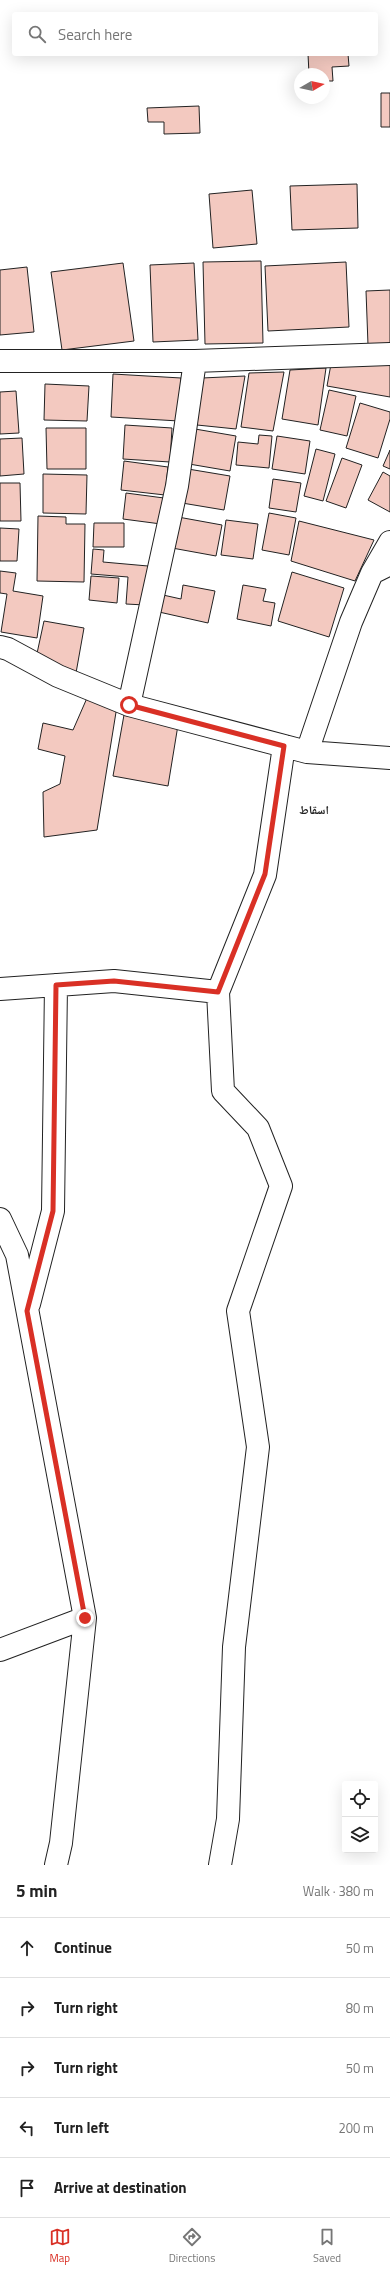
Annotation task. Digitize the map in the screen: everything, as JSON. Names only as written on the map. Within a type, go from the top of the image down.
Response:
[{"type":"street","points":[[0,362],[195,361],[390,354]]},
{"type":"street","points":[[129,705],[177,486],[195,361]]},
{"type":"street","points":[[307,752],[351,622],[381,569],[390,542]]},
{"type":"street","points":[[0,647],[8,649],[58,676],[129,705],[307,752],[390,758]]},
{"type":"street","points":[[220,1865],[228,1819],[234,1647],[258,1447],[238,1311],[281,1186],[258,1128],[223,1091],[218,992],[265,874],[284,746]]},
{"type":"street","points":[[0,989],[114,981],[218,992]]},
{"type":"street","points":[[27,1311],[53,1211],[56,985]]},
{"type":"street","points":[[0,1219],[8,1258],[27,1311],[85,1618],[61,1843],[56,1865]]},
{"type":"street","points":[[0,1650],[85,1618]]},
{"type":"building","points":[[308,56],[348,56],[349,66],[332,67],[333,81],[330,81],[330,68],[309,68]]},
{"type":"building","points":[[381,93],[390,93],[390,127],[381,127]]},
{"type":"building","points":[[199,106],[200,133],[164,134],[164,122],[148,122],[147,108]]},
{"type":"building","points":[[357,184],[358,228],[292,230],[290,186]]},
{"type":"building","points":[[252,190],[257,244],[213,248],[209,194]]},
{"type":"building","points":[[261,261],[263,343],[205,344],[203,262]]},
{"type":"building","points":[[346,262],[349,327],[268,331],[265,266]]},
{"type":"building","points":[[123,263],[134,341],[62,350],[51,272]]},
{"type":"building","points":[[194,263],[198,340],[153,342],[150,265]]},
{"type":"building","points":[[27,267],[34,332],[0,335],[0,270]]},
{"type":"building","points":[[390,290],[390,344],[368,345],[366,291]]},
{"type":"building","points":[[331,364],[390,365],[390,397],[327,386]]},
{"type":"building","points":[[326,368],[318,425],[282,419],[290,370]]},
{"type":"building","points":[[284,372],[273,431],[241,427],[249,373]]},
{"type":"building","points":[[113,374],[181,378],[179,421],[111,417]]},
{"type":"building","points":[[245,376],[236,429],[197,425],[202,378]]},
{"type":"building","points":[[45,384],[89,386],[87,421],[44,420]]},
{"type":"building","points":[[329,390],[356,396],[347,436],[320,430]]},
{"type":"building","points":[[16,391],[19,433],[0,434],[0,392]]},
{"type":"building","points":[[360,403],[390,412],[390,419],[378,458],[346,448]]},
{"type":"building","points":[[125,425],[172,428],[170,462],[123,459]]},
{"type":"building","points":[[46,428],[86,428],[86,469],[47,469]]},
{"type":"building","points":[[195,429],[236,436],[230,471],[189,464]]},
{"type":"building","points":[[259,435],[272,436],[269,468],[236,465],[238,442],[258,444]]},
{"type":"building","points":[[277,436],[310,441],[305,474],[272,469]]},
{"type":"building","points":[[22,438],[24,474],[0,476],[0,439]]},
{"type":"building","points":[[316,449],[335,454],[323,501],[304,496]]},
{"type":"building","points":[[390,450],[390,469],[383,466]]},
{"type":"building","points":[[342,458],[362,465],[346,508],[326,501]]},
{"type":"building","points":[[124,461],[168,467],[165,495],[121,490]]},
{"type":"building","points":[[188,469],[230,476],[224,510],[182,503]]},
{"type":"building","points":[[383,472],[390,476],[390,512],[368,500]]},
{"type":"building","points":[[43,474],[87,475],[86,514],[43,513]]},
{"type":"building","points":[[273,479],[301,483],[296,512],[269,508]]},
{"type":"building","points":[[0,483],[20,483],[21,521],[0,521]]},
{"type":"building","points":[[126,493],[164,498],[161,524],[123,519]]},
{"type":"building","points":[[269,513],[296,518],[289,555],[262,550]]},
{"type":"building","points":[[38,516],[66,517],[66,524],[85,524],[84,582],[37,581]]},
{"type":"building","points":[[178,517],[222,525],[216,556],[172,548]]},
{"type":"building","points":[[226,520],[258,524],[253,559],[221,555]]},
{"type":"building","points":[[299,521],[374,540],[355,581],[291,561]]},
{"type":"building","points":[[94,523],[124,523],[124,547],[93,547]]},
{"type":"building","points":[[0,528],[19,529],[17,561],[0,561]]},
{"type":"building","points":[[93,549],[104,550],[103,562],[148,566],[145,605],[126,604],[128,577],[91,574]]},
{"type":"building","points":[[0,571],[16,573],[13,591],[43,596],[37,638],[1,632],[7,594],[0,593]]},
{"type":"building","points":[[292,572],[344,588],[329,637],[278,621]]},
{"type":"building","points":[[91,576],[119,578],[117,603],[89,600]]},
{"type":"building","points":[[183,585],[215,591],[208,623],[159,612],[163,595],[181,599]]},
{"type":"building","points":[[243,585],[266,589],[263,601],[275,603],[271,626],[237,619]]},
{"type":"building","points":[[44,621],[84,628],[76,673],[36,658]]},
{"type":"building","points":[[87,698],[117,706],[97,830],[44,837],[43,792],[60,784],[65,756],[38,749],[43,723],[73,730]]},
{"type":"building","points":[[124,715],[178,725],[168,786],[113,776]]},
{"type":"district","name":"اسقاط","points":[[314,809]]},
{"type":"route","points":[[85,1618],[27,1311],[53,1211],[56,985],[114,981],[218,992],[265,874],[284,746],[129,705]]}]
